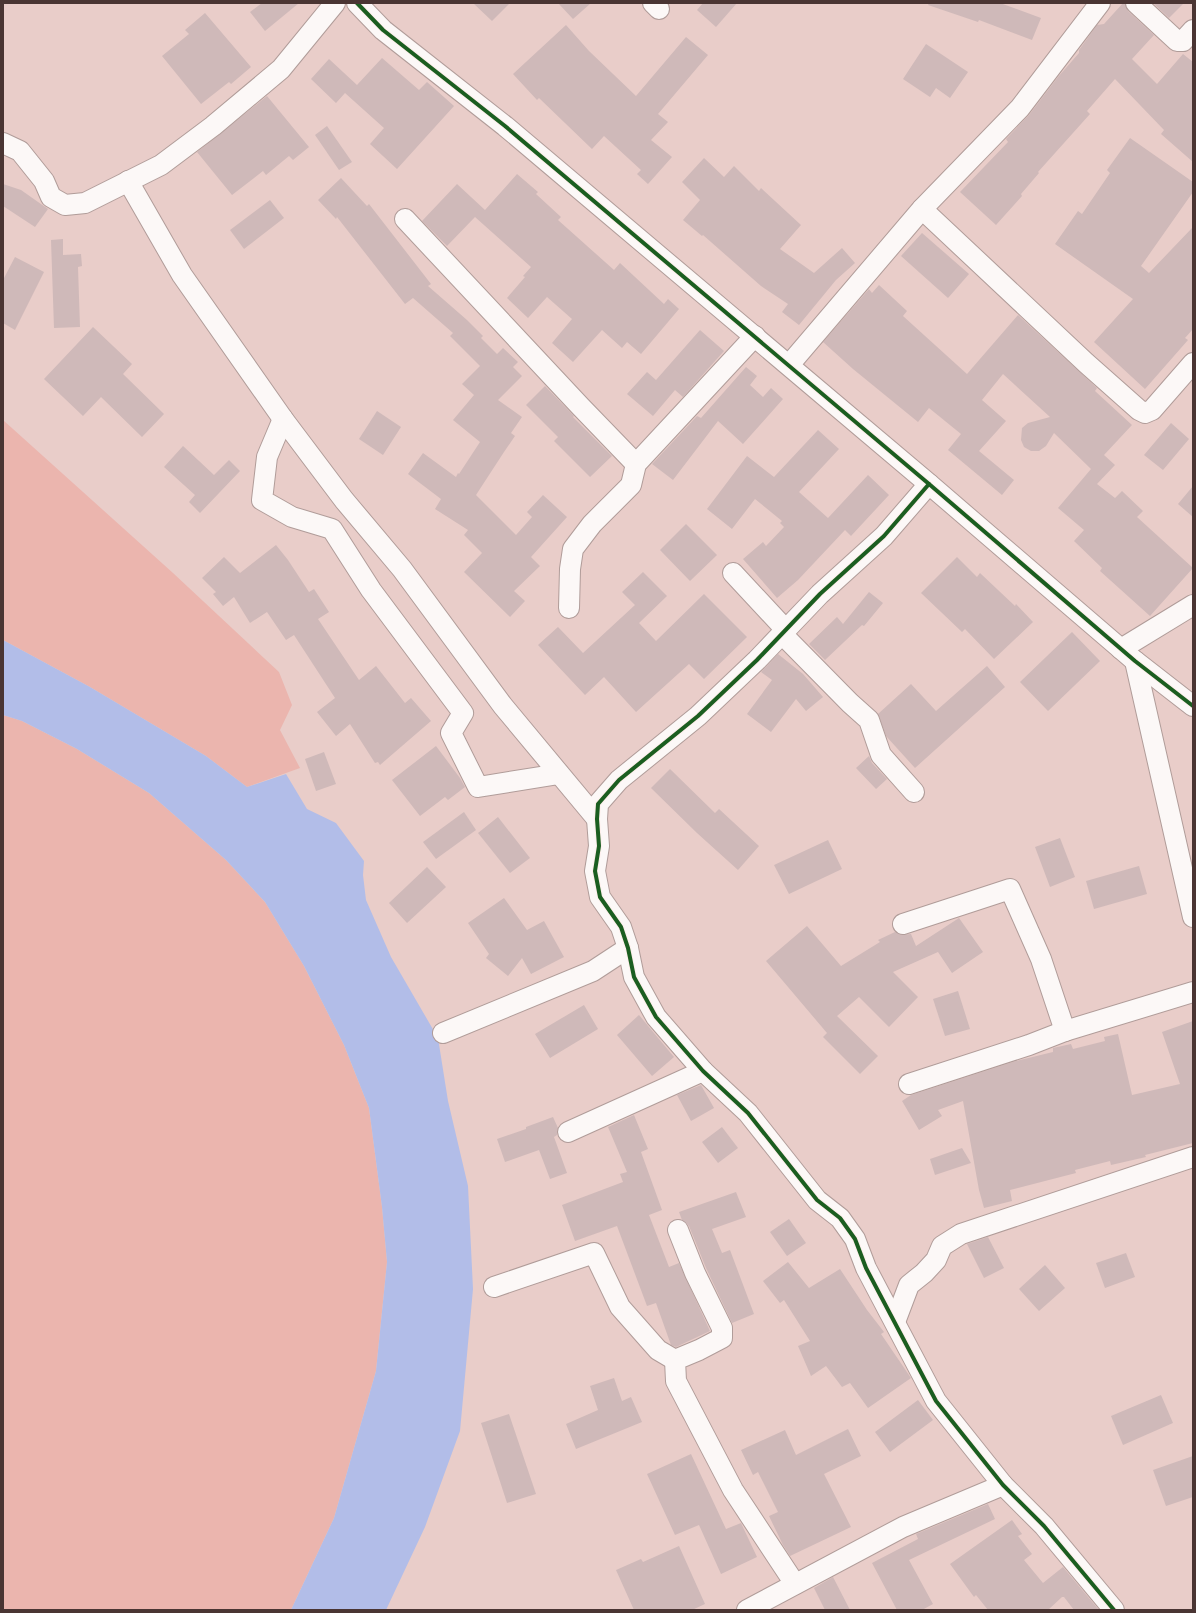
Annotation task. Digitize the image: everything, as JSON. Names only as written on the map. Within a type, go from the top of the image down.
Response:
[{"type":"street","points":[[3,143],[20,151],[44,180],[51,197],[66,206],[85,203],[161,165],[213,126],[281,69],[335,3]]},
{"type":"street","points":[[357,3],[384,30],[505,126],[755,336],[1128,655],[1193,706]]},
{"type":"street","points":[[653,3],[659,8],[660,3]]},
{"type":"street","points":[[789,365],[922,208],[1020,108],[1100,3]]},
{"type":"street","points":[[1136,3],[1177,41],[1183,41],[1193,30]]},
{"type":"street","points":[[128,181],[182,275],[283,419],[344,500],[402,569],[503,706],[597,819]]},
{"type":"street","points":[[922,208],[1086,363],[1139,410],[1145,412],[1152,410],[1193,363]]},
{"type":"street","points":[[405,219],[636,464]]},
{"type":"street","points":[[569,608],[570,569],[573,549],[592,524],[631,485],[636,464],[755,336]]},
{"type":"street","points":[[283,419],[267,457],[262,500],[292,517],[332,529],[372,590],[463,713],[451,733],[478,787],[559,774]]},
{"type":"street","points":[[929,484],[884,536],[820,594],[784,632],[698,716],[619,780],[598,804],[597,819],[599,846],[595,871],[600,897],[621,927],[628,948],[634,977],[656,1017],[703,1071],[748,1113],[817,1200],[840,1218],[855,1239],[866,1268],[936,1401],[1003,1485],[1044,1526],[1114,1610]]},
{"type":"street","points":[[733,573],[784,632],[850,703],[870,720],[881,755],[914,792]]},
{"type":"street","points":[[1128,655],[1193,605]]},
{"type":"street","points":[[1128,655],[1193,917]]},
{"type":"street","points":[[903,924],[1010,889],[1041,959],[1065,1031]]},
{"type":"street","points":[[444,1033],[593,971],[628,948]]},
{"type":"street","points":[[909,1084],[1029,1045],[1065,1031],[1193,992]]},
{"type":"street","points":[[568,1132],[703,1071]]},
{"type":"street","points":[[895,1322],[909,1285],[924,1273],[936,1260],[942,1246],[961,1234],[1193,1157]]},
{"type":"street","points":[[676,1360],[722,1338],[722,1328],[695,1273],[678,1230]]},
{"type":"street","points":[[494,1287],[594,1253],[620,1307],[658,1350],[676,1360]]},
{"type":"street","points":[[676,1360],[676,1381],[733,1490],[795,1584]]},
{"type":"street","points":[[746,1610],[903,1526],[1003,1485]]},
{"type":"shaded area","points":[[3,420],[173,573],[279,672],[292,705],[280,730],[300,768],[247,787],[206,756],[90,687],[3,640]]},
{"type":"shaded area","points":[[3,715],[22,721],[77,749],[149,793],[226,860],[265,902],[304,966],[344,1045],[369,1108],[382,1207],[387,1262],[376,1371],[334,1518],[291,1610],[3,1610]]},
{"type":"water","points":[[3,640],[90,687],[206,756],[247,787],[286,774],[307,809],[336,823],[364,861],[363,875],[366,900],[391,957],[438,1038],[448,1101],[468,1186],[473,1289],[460,1431],[425,1527],[386,1610],[291,1610],[334,1518],[376,1371],[387,1262],[382,1207],[369,1108],[344,1045],[304,966],[265,902],[226,860],[149,793],[77,749],[22,721],[3,715]]},
{"type":"building","points":[[262,3],[299,3],[265,31],[250,12]]},
{"type":"building","points":[[473,3],[510,3],[492,21]]},
{"type":"building","points":[[558,3],[591,3],[573,19]]},
{"type":"building","points":[[703,3],[737,3],[716,27],[697,10]]},
{"type":"building","points":[[929,3],[1000,3],[1041,18],[1032,40],[979,20],[978,22],[928,5]]},
{"type":"building","points":[[1123,3],[1125,3],[1128,11],[1154,35],[1132,59],[1157,84],[1183,54],[1193,62],[1193,162],[1161,134],[1164,130],[1115,79],[1087,111],[1090,114],[1038,172],[1039,173],[1021,194],[1022,196],[996,225],[960,192],[1008,142],[1006,139],[1029,115],[1058,77],[1079,53],[1079,50],[1097,25],[1104,24]]},
{"type":"building","points":[[1153,3],[1184,3],[1169,18]]},
{"type":"building","points":[[205,13],[251,67],[231,84],[229,82],[201,104],[162,56],[189,34],[185,30]]},
{"type":"building","points":[[566,25],[589,51],[636,96],[686,37],[708,55],[658,114],[668,122],[651,140],[672,157],[648,184],[637,174],[641,170],[604,136],[592,149],[539,98],[537,100],[513,74]]},
{"type":"building","points":[[926,44],[968,72],[950,98],[936,88],[930,97],[903,79]]},
{"type":"building","points":[[382,58],[419,90],[427,82],[454,106],[397,169],[370,144],[384,128],[345,93],[336,103],[311,79],[329,59],[357,85]]},
{"type":"building","points":[[267,96],[309,147],[293,160],[289,156],[266,175],[263,171],[232,195],[197,152]]},
{"type":"building","points":[[327,126],[352,162],[339,170],[315,135]]},
{"type":"building","points":[[1130,138],[1193,182],[1193,192],[1141,266],[1149,273],[1193,227],[1193,329],[1185,338],[1188,340],[1145,389],[1094,342],[1133,299],[1055,244],[1078,211],[1082,214],[1110,173],[1107,170]]},
{"type":"building","points":[[704,158],[724,177],[734,166],[759,191],[761,188],[801,225],[780,249],[814,273],[842,248],[855,263],[836,280],[799,325],[782,312],[788,304],[761,286],[703,235],[702,236],[683,220],[700,200],[682,182]]},
{"type":"building","points":[[517,174],[538,192],[536,194],[561,217],[558,220],[614,270],[620,263],[664,304],[668,299],[679,309],[641,354],[627,342],[622,348],[602,330],[573,362],[552,343],[572,319],[547,297],[528,318],[507,298],[525,277],[523,276],[531,267],[475,217],[447,246],[422,221],[457,184],[485,210]]},
{"type":"building","points":[[341,178],[367,206],[369,204],[431,284],[428,286],[467,320],[483,336],[481,338],[497,354],[503,348],[518,362],[513,367],[522,376],[498,400],[522,417],[511,433],[515,436],[476,495],[516,535],[532,517],[527,512],[543,495],[567,517],[531,557],[540,566],[514,591],[525,601],[510,617],[464,572],[482,553],[464,535],[468,530],[435,509],[441,499],[408,474],[423,453],[456,477],[458,473],[459,474],[480,442],[453,420],[474,395],[462,384],[480,366],[450,336],[453,333],[413,298],[405,304],[337,217],[336,219],[318,200]]},
{"type":"building","points":[[3,184],[21,190],[48,209],[35,227],[3,206]]},
{"type":"building","points":[[270,200],[284,218],[244,249],[230,230]]},
{"type":"building","points":[[922,233],[969,274],[948,298],[901,256]]},
{"type":"building","points":[[63,239],[63,255],[81,254],[82,266],[78,267],[80,327],[54,328],[51,240]]},
{"type":"building","points":[[15,257],[44,272],[15,330],[3,323],[3,280]]},
{"type":"building","points":[[879,285],[907,311],[903,316],[967,374],[1018,315],[1097,388],[1095,391],[1132,425],[1104,455],[1115,465],[1097,484],[1115,498],[1122,491],[1143,511],[1137,517],[1193,568],[1150,616],[1100,571],[1102,568],[1074,541],[1084,530],[1058,508],[1091,469],[1054,433],[1046,446],[1039,451],[1031,451],[1024,447],[1021,440],[1022,428],[1028,423],[1050,417],[1003,374],[982,400],[1006,421],[979,451],[1014,480],[1002,495],[948,450],[961,434],[929,408],[918,422],[853,369],[823,342],[869,289],[872,293]]},
{"type":"building","points":[[93,327],[132,364],[123,374],[164,414],[142,437],[101,397],[83,416],[44,379]]},
{"type":"building","points":[[700,330],[724,351],[683,397],[675,390],[653,416],[627,394],[647,372],[656,380]]},
{"type":"building","points":[[746,367],[757,376],[750,385],[763,397],[771,388],[783,399],[743,444],[718,421],[673,480],[652,464],[697,416],[701,418]]},
{"type":"building","points":[[545,386],[574,416],[573,417],[612,456],[590,477],[554,441],[558,437],[526,405]]},
{"type":"building","points":[[377,411],[401,427],[383,455],[359,439]]},
{"type":"building","points":[[1171,423],[1189,439],[1163,470],[1144,455]]},
{"type":"building","points":[[818,430],[839,449],[799,492],[828,518],[868,475],[889,495],[851,536],[845,530],[798,580],[777,598],[743,559],[763,542],[766,546],[784,527],[780,523],[782,521],[755,499],[732,529],[707,509],[747,456],[774,477]]},
{"type":"building","points":[[183,446],[214,475],[229,460],[240,471],[200,513],[189,502],[195,495],[164,467]]},
{"type":"building","points":[[1193,486],[1193,517],[1178,504]]},
{"type":"building","points":[[686,524],[717,555],[690,581],[660,550]]},
{"type":"building","points":[[276,545],[288,560],[309,592],[314,589],[329,612],[318,619],[359,680],[376,666],[405,703],[411,698],[431,721],[380,765],[378,762],[375,763],[350,724],[336,736],[317,712],[335,698],[294,635],[286,640],[267,612],[250,623],[234,597],[223,606],[213,594],[216,592],[202,578],[224,557],[240,573]]},
{"type":"building","points":[[957,557],[977,577],[980,573],[1015,606],[1016,604],[1033,622],[994,659],[965,629],[962,632],[921,593]]},
{"type":"building","points":[[643,572],[667,596],[639,623],[656,641],[704,594],[747,637],[704,679],[689,664],[636,712],[604,677],[585,695],[538,645],[558,627],[583,653],[635,605],[622,592]]},
{"type":"building","points":[[869,592],[883,603],[864,626],[862,625],[825,660],[809,644],[837,617],[843,624]]},
{"type":"building","points":[[1072,632],[1100,661],[1048,711],[1020,682]]},
{"type":"building","points":[[778,654],[803,674],[823,697],[806,711],[796,699],[771,732],[747,714],[772,680],[761,672]]},
{"type":"building","points":[[987,666],[1005,687],[915,768],[886,736],[878,714],[911,684],[936,711]]},
{"type":"building","points":[[436,746],[465,787],[448,800],[445,797],[420,816],[392,780]]},
{"type":"building","points":[[324,752],[336,784],[316,791],[305,759]]},
{"type":"building","points":[[869,756],[872,763],[887,779],[876,789],[856,768]]},
{"type":"building","points":[[670,769],[715,813],[719,809],[759,846],[738,870],[651,788]]},
{"type":"building","points":[[464,812],[476,830],[436,859],[423,842]]},
{"type":"building","points":[[498,817],[530,858],[510,873],[478,833]]},
{"type":"building","points":[[1060,838],[1075,877],[1050,887],[1035,847]]},
{"type":"building","points":[[828,840],[842,869],[789,894],[774,865]]},
{"type":"building","points":[[1139,866],[1147,894],[1094,909],[1086,881]]},
{"type":"building","points":[[427,867],[446,887],[407,923],[389,903]]},
{"type":"building","points":[[504,898],[527,930],[544,921],[564,957],[531,974],[522,958],[508,976],[486,958],[489,954],[468,923]]},
{"type":"building","points":[[959,918],[983,952],[952,973],[938,952],[893,972],[918,997],[889,1027],[859,997],[837,1016],[878,1056],[860,1074],[823,1037],[827,1033],[766,961],[807,926],[841,966],[880,942],[878,940],[895,932],[901,935],[911,934],[916,946]]},
{"type":"building","points":[[958,991],[970,1029],[945,1036],[933,999]]},
{"type":"building","points":[[584,1005],[598,1029],[550,1058],[535,1034]]},
{"type":"building","points":[[639,1015],[674,1057],[652,1076],[617,1035]]},
{"type":"building","points":[[1193,1021],[1193,1143],[1145,1155],[1146,1157],[1111,1165],[1110,1161],[1075,1170],[1076,1173],[1010,1190],[1012,1201],[984,1208],[979,1190],[963,1101],[938,1110],[942,1116],[919,1130],[902,1101],[911,1095],[1016,1061],[1053,1052],[1053,1048],[1071,1044],[1073,1049],[1105,1041],[1104,1037],[1118,1034],[1132,1095],[1180,1084],[1162,1032]]},
{"type":"building","points":[[701,1085],[714,1108],[691,1121],[677,1095]]},
{"type":"building","points":[[634,1115],[648,1149],[641,1152],[662,1210],[649,1215],[669,1267],[679,1263],[710,1331],[676,1347],[671,1345],[656,1303],[647,1306],[617,1226],[575,1241],[562,1205],[623,1182],[620,1174],[627,1172],[608,1127]]},
{"type":"building","points":[[553,1117],[558,1128],[557,1135],[554,1137],[567,1173],[550,1179],[539,1150],[505,1162],[497,1139],[526,1129],[526,1127]]},
{"type":"building","points":[[722,1127],[738,1148],[718,1163],[702,1142]]},
{"type":"building","points":[[962,1148],[971,1163],[935,1175],[930,1159]]},
{"type":"building","points":[[736,1192],[746,1217],[712,1229],[722,1253],[730,1250],[754,1314],[732,1323],[706,1268],[689,1226],[682,1220],[679,1212]]},
{"type":"building","points":[[789,1219],[806,1243],[787,1256],[770,1232]]},
{"type":"building","points":[[988,1237],[1004,1268],[984,1278],[967,1244]]},
{"type":"building","points":[[1126,1253],[1135,1277],[1105,1288],[1096,1263]]},
{"type":"building","points":[[788,1262],[809,1288],[840,1269],[867,1310],[884,1332],[881,1334],[911,1378],[868,1408],[850,1383],[842,1387],[826,1366],[811,1376],[798,1346],[810,1341],[784,1300],[780,1303],[763,1281]]},
{"type":"building","points":[[1045,1265],[1065,1288],[1039,1311],[1019,1289]]},
{"type":"building","points":[[614,1378],[622,1401],[631,1397],[642,1422],[576,1449],[566,1424],[598,1410],[590,1386]]},
{"type":"building","points":[[1161,1395],[1173,1423],[1123,1445],[1111,1416]]},
{"type":"building","points":[[918,1400],[933,1420],[890,1452],[875,1432]]},
{"type":"building","points":[[509,1414],[536,1494],[507,1503],[481,1423]]},
{"type":"building","points":[[848,1429],[861,1456],[824,1474],[851,1527],[790,1556],[769,1516],[778,1512],[758,1472],[753,1475],[741,1450],[785,1430],[796,1455]]},
{"type":"building","points":[[691,1454],[726,1529],[741,1523],[757,1557],[721,1574],[699,1525],[675,1535],[647,1474]]},
{"type":"building","points":[[1193,1456],[1193,1497],[1166,1506],[1153,1470]]},
{"type":"building","points":[[988,1504],[995,1519],[909,1560],[933,1604],[922,1610],[897,1610],[872,1563],[918,1539],[916,1534]]},
{"type":"building","points":[[1012,1520],[1022,1534],[1018,1536],[1032,1554],[1024,1560],[1043,1583],[1063,1567],[1099,1610],[1074,1610],[1064,1597],[1062,1597],[1048,1610],[988,1610],[976,1595],[974,1597],[950,1564]]},
{"type":"building","points":[[679,1546],[705,1604],[692,1610],[634,1610],[616,1570],[641,1559],[643,1562]]},
{"type":"building","points":[[833,1577],[850,1610],[825,1610],[814,1588]]},
{"type":"cycle path","points":[[357,3],[383,30],[505,126],[929,484],[1135,661],[1193,706]]},
{"type":"cycle path","points":[[929,484],[884,536],[820,594],[757,660],[698,716],[619,780],[598,804],[597,819],[599,846],[595,871],[600,897],[621,927],[628,948],[634,977],[656,1017],[703,1071],[748,1113],[817,1200],[840,1218],[855,1239],[866,1268],[936,1401],[1003,1485],[1044,1526],[1114,1610]]}]
